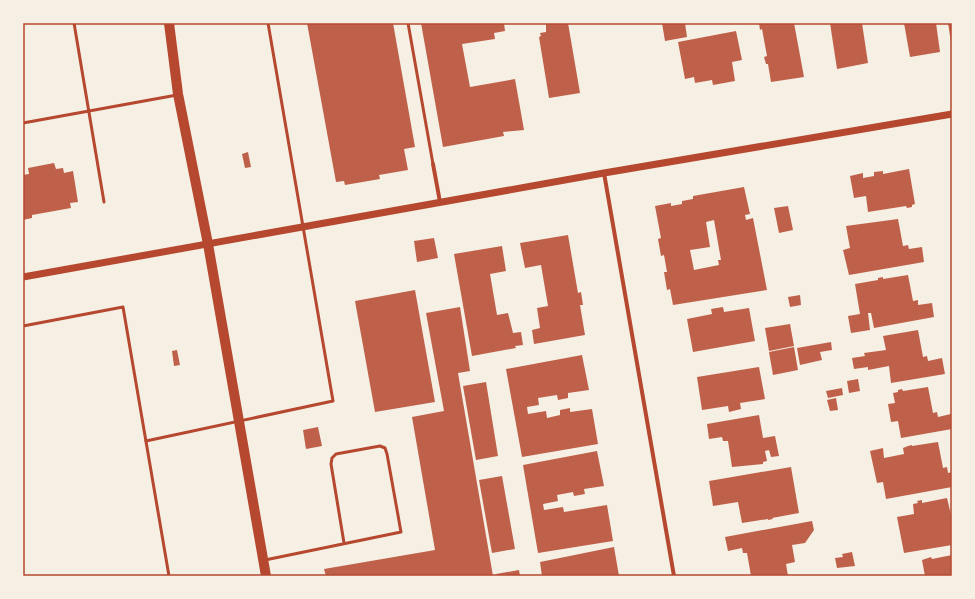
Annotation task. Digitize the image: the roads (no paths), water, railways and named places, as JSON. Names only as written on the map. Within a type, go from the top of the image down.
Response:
[{"type":"main road","points":[[169,23],[178,94],[208,244],[266,576]]},
{"type":"street","points":[[23,277],[604,173],[952,114]]},
{"type":"street","points":[[433,164],[440,202]]},
{"type":"street","points":[[604,173],[674,576]]},
{"type":"lane","points":[[74,23],[104,202]]},
{"type":"lane","points":[[146,441],[333,401],[268,23]]},
{"type":"lane","points":[[408,23],[433,164]]},
{"type":"lane","points":[[23,123],[178,94]]},
{"type":"lane","points":[[23,326],[123,307],[170,576]]},
{"type":"lane","points":[[263,560],[400,532],[387,454],[384,448],[380,446],[336,454],[332,458],[331,464],[344,543]]}]
